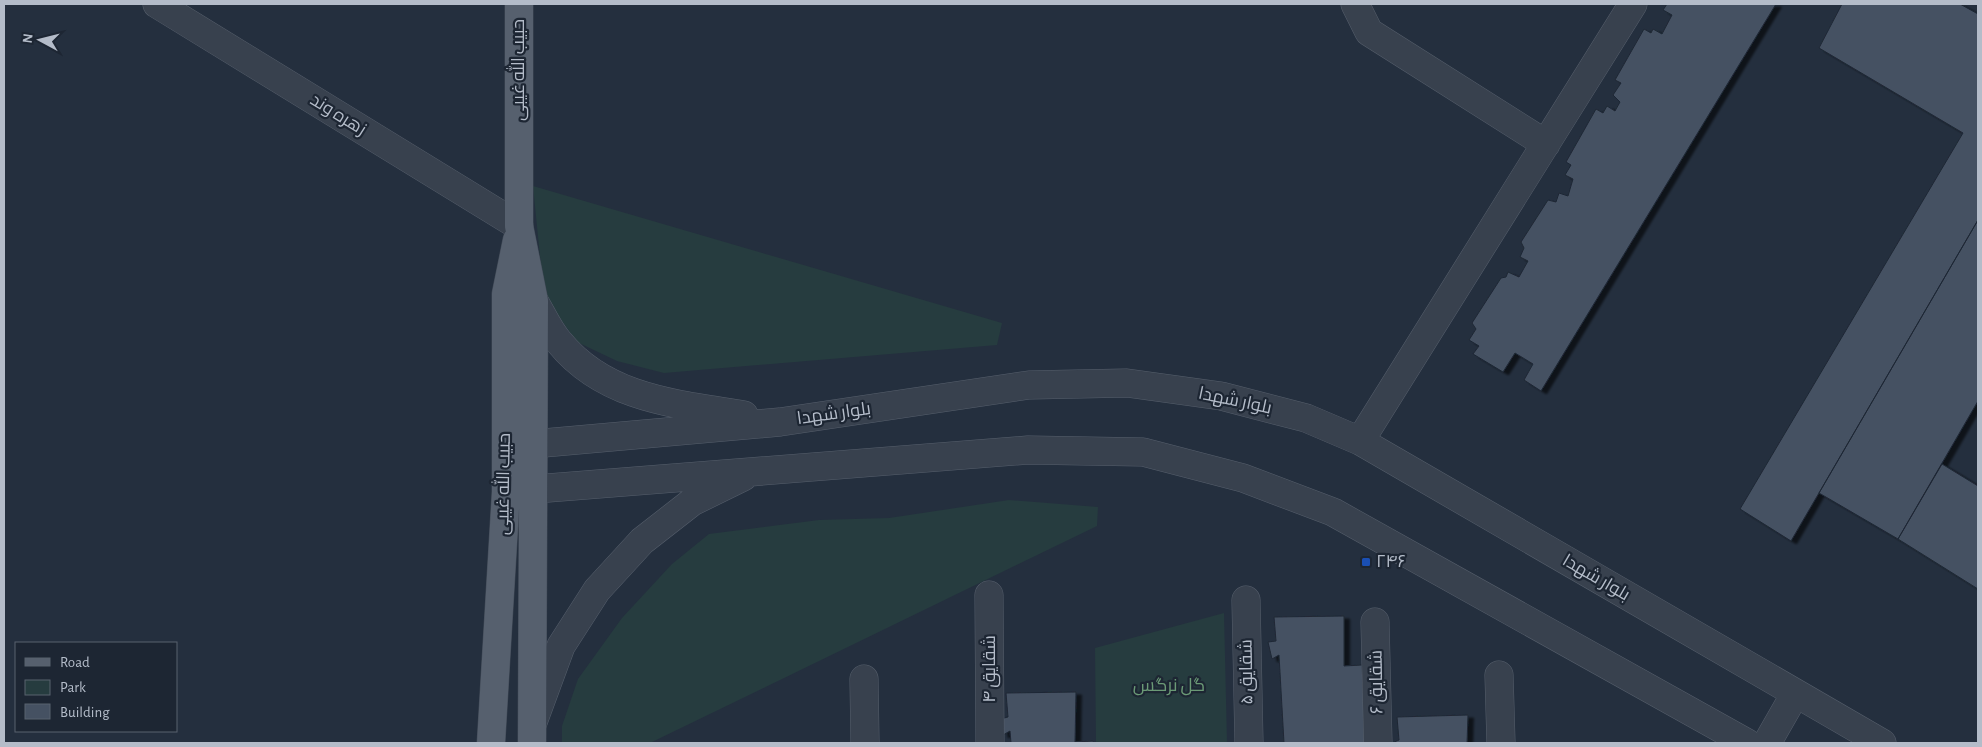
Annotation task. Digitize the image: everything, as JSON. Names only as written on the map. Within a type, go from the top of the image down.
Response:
[{"type":"main road","name":"حبیب الله غیبی","points":[[491,743],[506,492],[506,294],[519,226],[519,4]]},
{"type":"main road","name":"حبیب الله غیبی","points":[[519,226],[534,301],[532,734]]},
{"type":"street","name":"زهره وند","points":[[157,4],[519,226]]},
{"type":"street","points":[[1355,4],[1369,32],[1546,144]]},
{"type":"street","points":[[1360,441],[1633,4]]},
{"type":"street","points":[[534,301],[559,343],[587,371],[628,393],[780,422]]},
{"type":"street","name":"بلوار شهدا","points":[[506,447],[780,422],[1029,385],[1127,383],[1221,396],[1306,418],[1360,441],[1882,743]]},
{"type":"street","points":[[506,492],[758,470],[1028,450],[1143,452],[1243,478],[1333,512],[1747,743]]},
{"type":"street","points":[[532,734],[561,646],[596,590],[642,541],[692,502],[758,470]]},
{"type":"street","name":"شقایق ۴","points":[[989,595],[990,743]]},
{"type":"street","name":"شقایق ۵","points":[[1246,600],[1248,743]]},
{"type":"street","name":"شقایق ۶","points":[[1375,622],[1378,743]]},
{"type":"street","points":[[1499,675],[1501,743]]},
{"type":"street","points":[[864,679],[865,743]]},
{"type":"street","points":[[1767,743],[1795,694]]},
{"type":"green space","points":[[533,186],[1002,323],[997,345],[664,373],[617,361],[577,342],[544,296]]},
{"type":"green space","points":[[1009,500],[1098,507],[1097,526],[650,743],[562,743],[562,726],[578,679],[622,618],[672,564],[709,534],[819,520],[889,518]]},
{"type":"green space","name":"گل نرگس","points":[[1224,613],[1227,743],[1096,743],[1095,648]]},
{"type":"building","points":[[1667,4],[1776,4],[1541,391],[1524,380],[1533,364],[1515,353],[1503,372],[1473,354],[1479,346],[1469,340],[1476,329],[1472,323],[1501,278],[1506,277],[1508,272],[1519,277],[1528,261],[1520,257],[1524,248],[1521,242],[1548,200],[1556,202],[1559,193],[1568,196],[1573,179],[1565,175],[1571,165],[1566,162],[1596,109],[1603,113],[1607,106],[1615,111],[1620,102],[1613,95],[1621,83],[1615,80],[1644,29],[1651,33],[1653,29],[1662,34],[1672,15],[1663,10]]},
{"type":"building","points":[[1842,4],[1960,4],[1978,14],[1978,220],[1791,541],[1740,509],[1963,133],[1819,48]]},
{"type":"building","points":[[1978,220],[1978,401],[1898,539],[1819,493]]},
{"type":"building","points":[[1942,464],[1978,486],[1978,589],[1898,539]]},
{"type":"building","points":[[1344,616],[1344,666],[1362,665],[1366,743],[1284,743],[1279,655],[1272,659],[1268,642],[1276,641],[1274,617]]},
{"type":"building","points":[[1076,692],[1075,742],[1093,741],[1094,743],[1011,743],[1010,731],[1003,735],[1000,719],[1008,717],[1006,693]]},
{"type":"building","points":[[1468,715],[1467,743],[1392,743],[1399,740],[1397,717]]},
{"type":"place","name":"۲۴۶","points":[[1366,562]]}]
